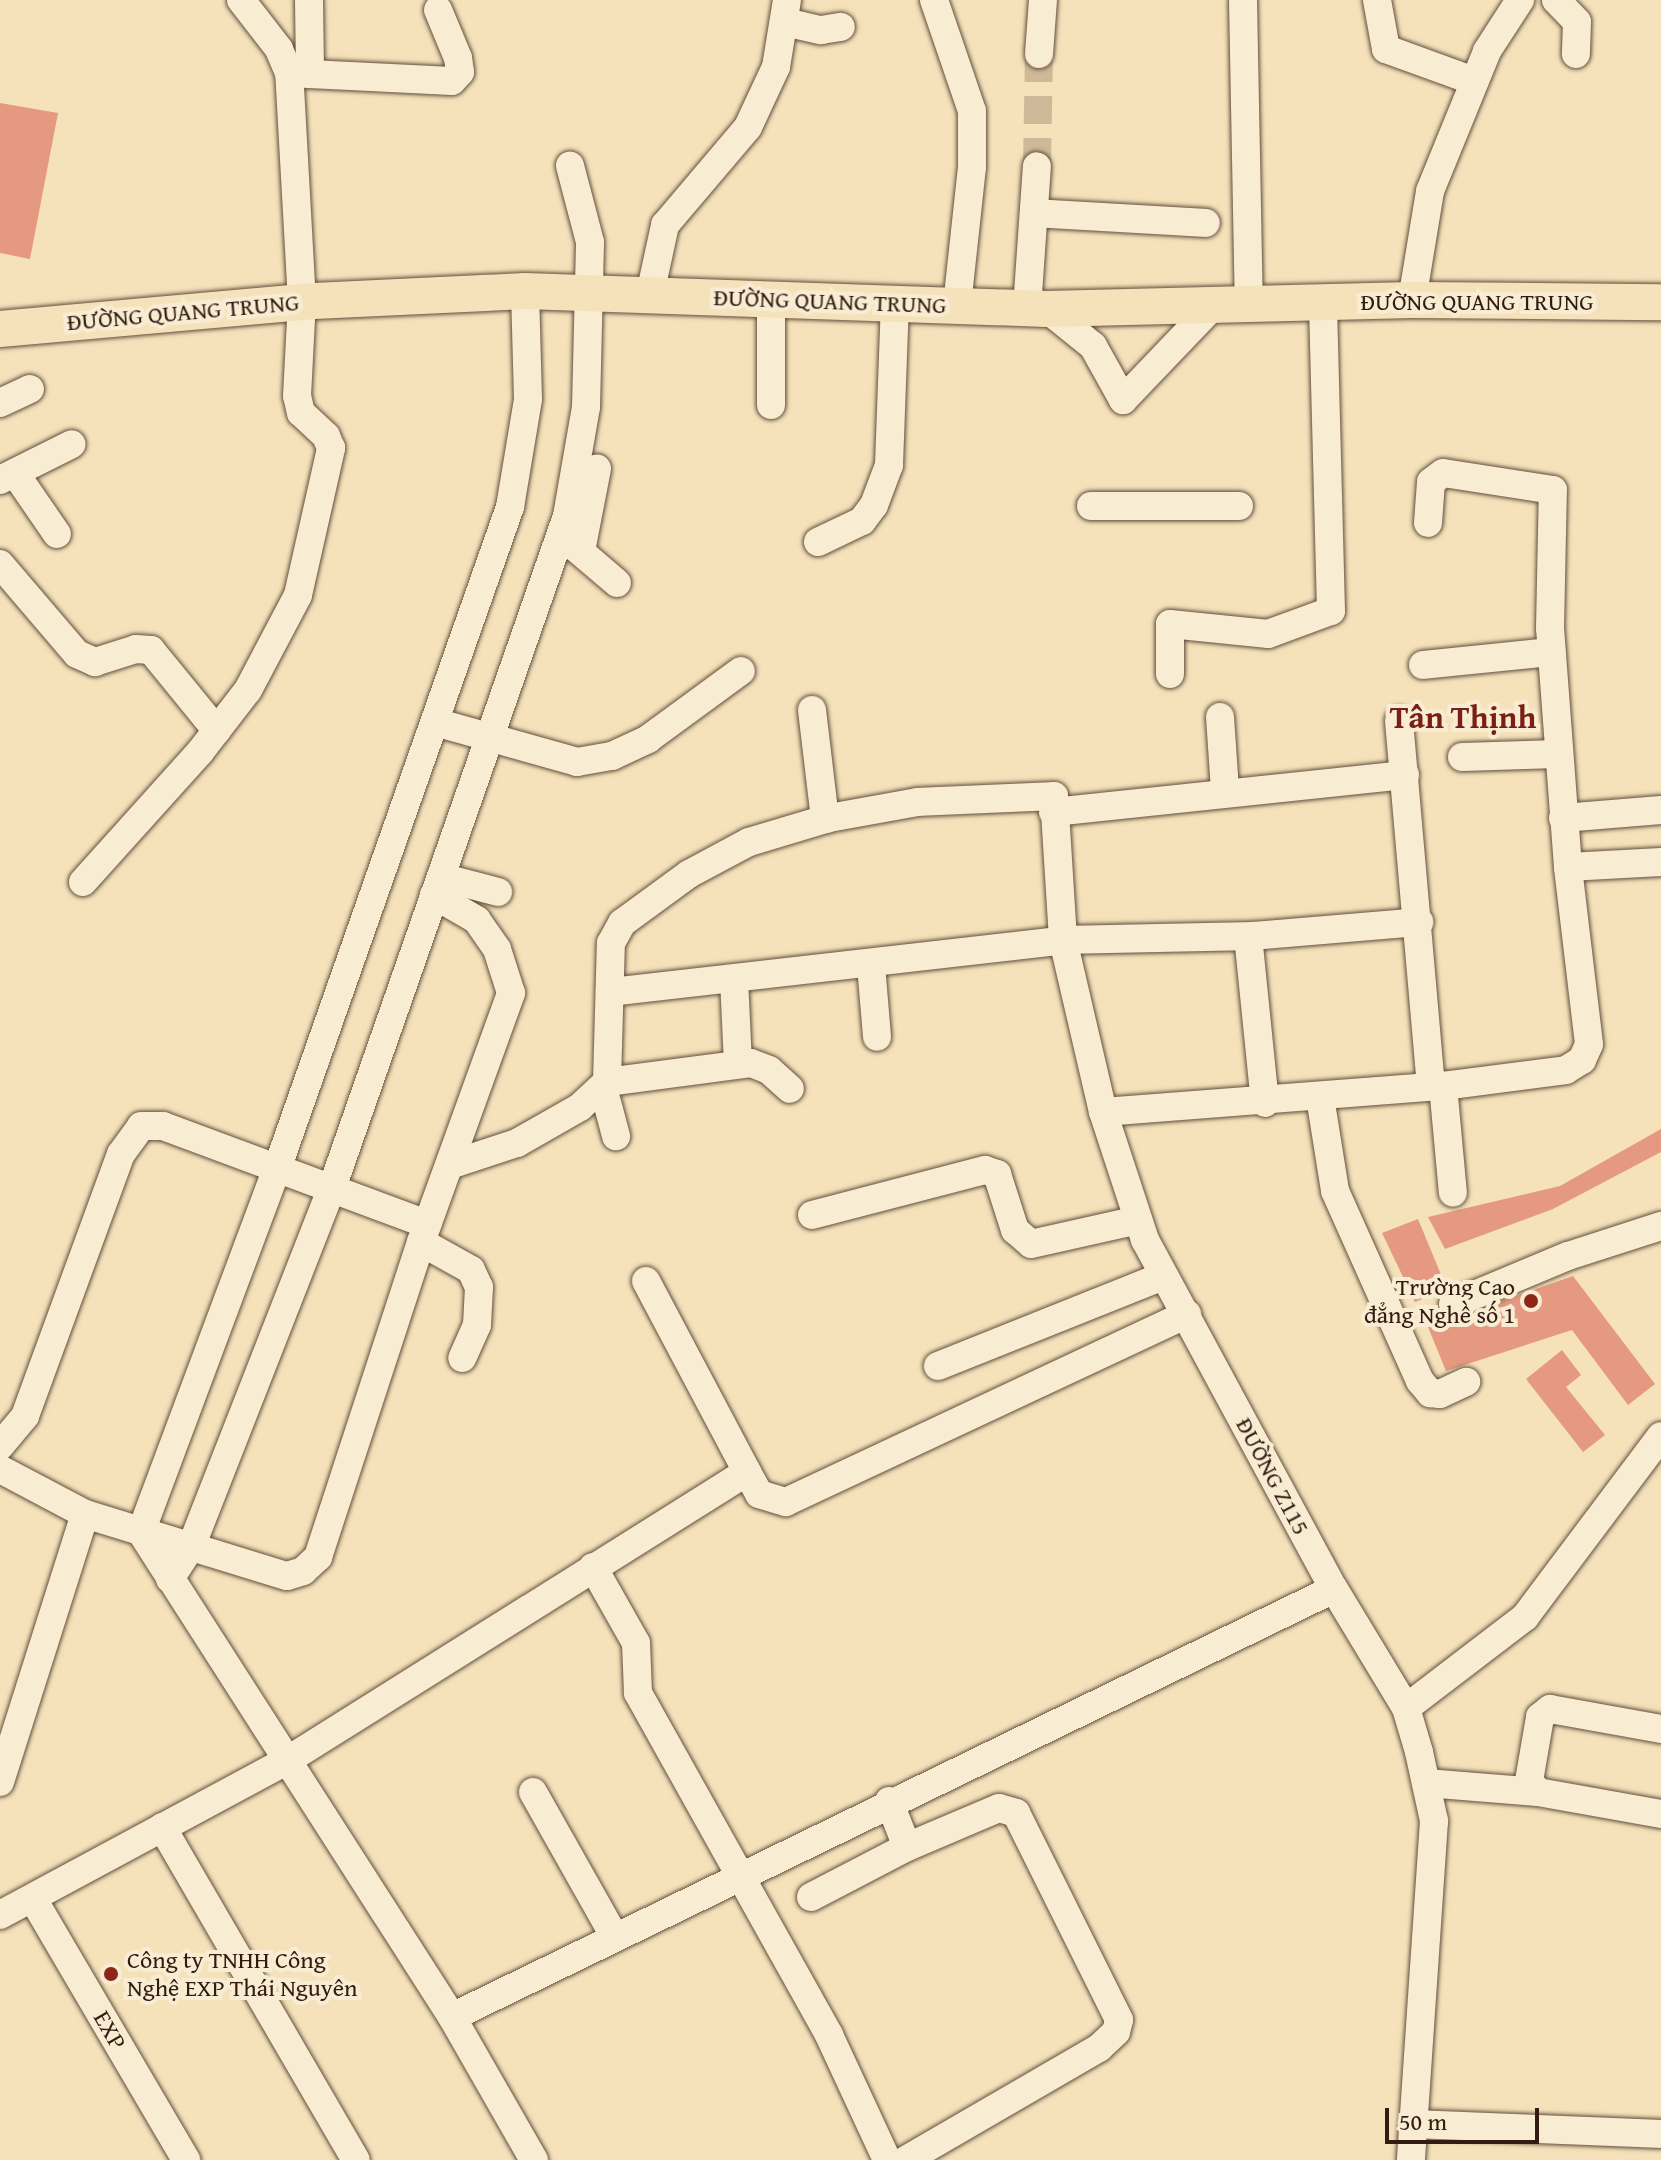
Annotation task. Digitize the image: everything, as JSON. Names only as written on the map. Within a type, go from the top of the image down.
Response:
[{"type":"main road","name":"ĐƯỜNG QUANG TRUNG","points":[[0,329],[302,302],[525,291],[588,290],[1037,308],[1249,307],[1412,300],[1661,302]]},
{"type":"street","points":[[241,0],[299,74],[452,81],[460,72],[458,58],[438,10]]},
{"type":"street","points":[[83,882],[217,731],[248,690],[298,595],[331,448],[326,436],[301,413],[297,396],[302,302],[299,74],[309,0]]},
{"type":"street","points":[[934,0],[972,111],[972,167],[957,306]]},
{"type":"street","points":[[1039,54],[1043,0]]},
{"type":"street","points":[[1243,0],[1249,307]]},
{"type":"street","points":[[1377,0],[1386,49],[1474,81]]},
{"type":"street","points":[[1412,300],[1430,191],[1474,81],[1520,0]]},
{"type":"street","points":[[1556,0],[1577,22],[1576,54]]},
{"type":"street","points":[[650,294],[665,225],[748,127],[776,67],[786,11],[821,30],[841,27]]},
{"type":"street","points":[[570,166],[590,242],[586,407],[570,543]]},
{"type":"street","points":[[1037,166],[1034,213],[1037,308],[1093,346],[1123,400],[1212,307]]},
{"type":"street","points":[[1034,213],[1206,223]]},
{"type":"street","points":[[141,1532],[277,1169],[510,507],[528,399],[525,291]]},
{"type":"street","points":[[771,299],[771,405]]},
{"type":"street","points":[[818,542],[862,521],[874,505],[889,465],[895,303]]},
{"type":"street","points":[[1170,674],[1170,624],[1268,634],[1331,611],[1323,304]]},
{"type":"street","points":[[0,403],[30,389]]},
{"type":"street","points":[[57,534],[8,477],[72,444]]},
{"type":"street","points":[[170,1579],[191,1547],[332,1188],[488,740],[570,543],[597,469]]},
{"type":"street","points":[[1103,1112],[1265,1103],[1437,1086],[1566,1070],[1582,1060],[1589,1044],[1563,818],[1551,652],[1553,490],[1443,473],[1431,482],[1428,523]]},
{"type":"street","points":[[1091,506],[1239,506]]},
{"type":"street","points":[[570,543],[617,583]]},
{"type":"street","points":[[0,564],[77,654],[95,662],[136,649],[151,650],[217,731]]},
{"type":"street","points":[[1423,665],[1551,652]]},
{"type":"street","points":[[435,722],[488,740],[577,762],[612,756],[648,739],[741,671]]},
{"type":"street","points":[[812,710],[825,819]]},
{"type":"street","points":[[1220,717],[1225,791]]},
{"type":"street","points":[[1399,721],[1437,1086],[1453,1193]]},
{"type":"street","points":[[1462,757],[1558,754]]},
{"type":"street","points":[[616,1136],[605,1084],[611,943],[622,923],[689,874],[749,842],[825,819],[918,802],[1053,804],[1405,775]]},
{"type":"street","name":"ĐƯỜNG Z115","points":[[1053,804],[1063,940],[1103,1112],[1138,1220],[1163,1276],[1187,1314],[1334,1589],[1406,1708],[1426,1783],[1434,1821],[1411,2160]]},
{"type":"street","points":[[1563,818],[1661,810]]},
{"type":"street","points":[[1568,867],[1661,862]]},
{"type":"street","points":[[437,886],[498,892]]},
{"type":"street","points":[[0,1469],[85,1514],[287,1576],[303,1571],[318,1557],[424,1233],[511,993],[497,949],[477,920],[437,886]]},
{"type":"street","points":[[610,992],[871,965],[1063,940],[1253,936],[1419,922]]},
{"type":"street","points":[[1253,936],[1249,945],[1265,1103]]},
{"type":"street","points":[[871,965],[877,1037]]},
{"type":"street","points":[[734,979],[738,1063]]},
{"type":"street","points":[[450,1165],[517,1143],[580,1107],[605,1084],[738,1063],[769,1070],[790,1089]]},
{"type":"street","points":[[1320,1097],[1335,1191],[1420,1381],[1430,1393],[1440,1394],[1466,1382]]},
{"type":"street","points":[[0,1446],[25,1416],[121,1154],[136,1131],[152,1124],[332,1188],[424,1233],[471,1270],[479,1287],[477,1325],[462,1358]]},
{"type":"street","points":[[812,1215],[985,1170],[997,1174],[1015,1230],[1031,1244],[1138,1220]]},
{"type":"street","points":[[1453,1304],[1568,1256],[1661,1226]]},
{"type":"street","points":[[938,1366],[1163,1276]]},
{"type":"street","points":[[646,1281],[759,1494],[786,1502],[1187,1314]]},
{"type":"street","points":[[1406,1708],[1525,1617],[1661,1436]]},
{"type":"street","points":[[0,1915],[288,1760],[747,1472]]},
{"type":"street","points":[[0,1782],[85,1514]]},
{"type":"street","points":[[141,1532],[452,2017],[534,2160]]},
{"type":"street","points":[[593,1567],[636,1643],[638,1693],[829,2035],[887,2160]]},
{"type":"street","points":[[452,2017],[889,1801],[1334,1589]]},
{"type":"street","points":[[1538,1792],[1529,1781],[1540,1717],[1550,1709],[1661,1729]]},
{"type":"street","points":[[1426,1783],[1538,1792],[1661,1814]]},
{"type":"street","points":[[533,1792],[614,1936]]},
{"type":"street","points":[[889,1801],[907,1847]]},
{"type":"street","points":[[811,1897],[907,1847],[999,1808],[1016,1813],[1119,2020],[1116,2032],[1099,2048],[906,2160]]},
{"type":"street","points":[[162,1827],[356,2160]]},
{"type":"street","name":"EXP","points":[[33,1899],[186,2160]]},
{"type":"street","points":[[1415,2124],[1661,2134]]},
{"type":"building","points":[[0,103],[58,113],[30,259],[0,253]]},
{"type":"building","points":[[1661,1129],[1661,1152],[1553,1209],[1445,1249],[1428,1217],[1560,1186]]},
{"type":"building","points":[[1418,1219],[1447,1289],[1415,1302],[1382,1233]]},
{"type":"building","points":[[1573,1276],[1655,1384],[1628,1405],[1572,1330],[1446,1371],[1428,1327]]},
{"type":"building","points":[[1562,1350],[1581,1375],[1566,1387],[1605,1435],[1583,1452],[1526,1379]]},
{"type":"tunnel","points":[[1037,166],[1039,54]]},
{"type":"place","name":"Trường Cao đẳng Nghề số 1","points":[[1531,1301]]},
{"type":"place","name":"Công ty TNHH Công Nghệ EXP Thái Nguyên","points":[[111,1974]]},
{"type":"district","name":"Tân Thịnh","points":[[1463,717]]}]
